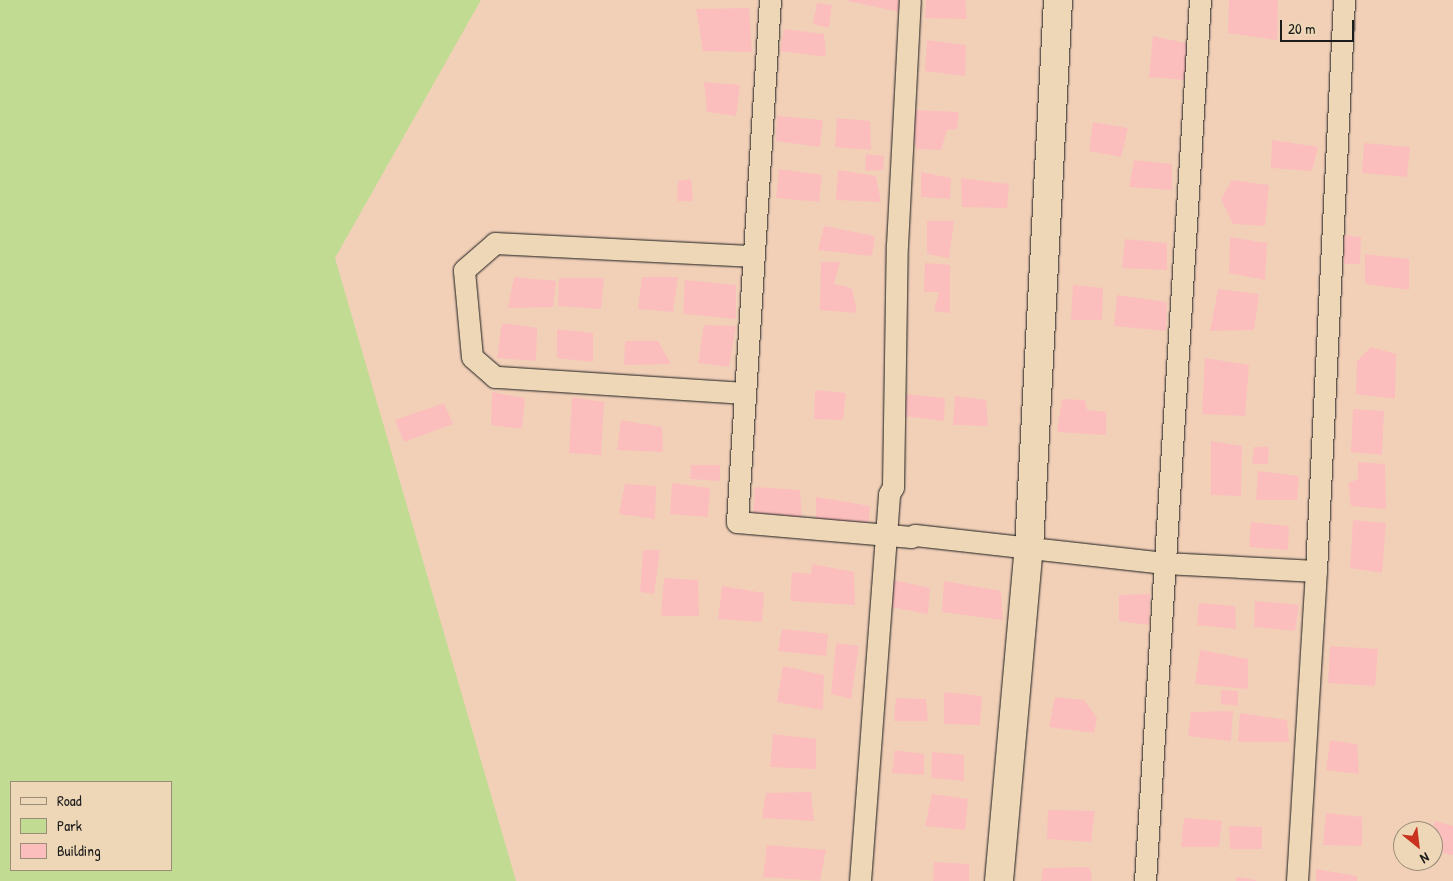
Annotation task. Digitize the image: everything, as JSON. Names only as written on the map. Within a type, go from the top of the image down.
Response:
[{"type":"street","points":[[770,0],[737,522],[888,534],[1164,563],[1316,571]]},
{"type":"street","points":[[860,881],[888,534],[889,494],[893,486],[897,245],[910,0]]},
{"type":"street","points":[[999,881],[1029,548],[1058,0]]},
{"type":"street","points":[[1145,881],[1200,0]]},
{"type":"street","points":[[1297,881],[1316,571],[1344,0]]},
{"type":"street","points":[[745,393],[495,377],[472,357],[464,270],[495,243],[754,256]]},
{"type":"green space","points":[[0,0],[481,0],[335,258],[516,881],[0,881]]},
{"type":"building","points":[[901,0],[900,12],[848,1]]},
{"type":"building","points":[[926,0],[965,0],[967,19],[925,18]]},
{"type":"building","points":[[1229,0],[1278,0],[1277,40],[1228,33]]},
{"type":"building","points":[[817,3],[832,5],[829,28],[813,24]]},
{"type":"building","points":[[749,8],[752,52],[703,51],[696,9]]},
{"type":"building","points":[[784,29],[824,34],[826,57],[780,51]]},
{"type":"building","points":[[1153,36],[1190,44],[1184,80],[1149,77]]},
{"type":"building","points":[[927,40],[966,45],[965,76],[925,71]]},
{"type":"building","points":[[704,82],[740,85],[736,116],[707,112]]},
{"type":"building","points":[[914,110],[959,112],[957,129],[947,130],[941,150],[917,149],[914,142]]},
{"type":"building","points":[[777,116],[823,120],[820,147],[776,141]]},
{"type":"building","points":[[837,118],[870,121],[871,150],[835,147]]},
{"type":"building","points":[[1093,122],[1128,128],[1121,157],[1089,151]]},
{"type":"building","points":[[1272,140],[1318,147],[1312,171],[1271,168]]},
{"type":"building","points":[[1364,143],[1410,147],[1407,177],[1362,173]]},
{"type":"building","points":[[866,154],[884,156],[883,170],[865,171]]},
{"type":"building","points":[[1134,160],[1172,164],[1172,190],[1129,187]]},
{"type":"building","points":[[779,169],[822,175],[819,202],[776,198]]},
{"type":"building","points":[[838,170],[876,176],[881,202],[836,200]]},
{"type":"building","points":[[921,172],[951,178],[950,199],[921,197]]},
{"type":"building","points":[[961,178],[1009,184],[1007,208],[962,207]]},
{"type":"building","points":[[691,179],[693,201],[677,201],[678,181]]},
{"type":"building","points":[[1232,180],[1269,185],[1265,226],[1233,224],[1221,199]]},
{"type":"building","points":[[927,221],[954,221],[949,258],[927,254]]},
{"type":"building","points":[[824,226],[875,236],[872,256],[818,250]]},
{"type":"building","points":[[1344,235],[1361,237],[1360,264],[1344,264]]},
{"type":"building","points":[[1230,237],[1267,243],[1265,280],[1229,273]]},
{"type":"building","points":[[1125,239],[1167,243],[1167,270],[1122,268]]},
{"type":"building","points":[[1365,254],[1409,259],[1409,290],[1365,284]]},
{"type":"building","points":[[821,262],[840,262],[834,284],[852,288],[857,313],[820,310]]},
{"type":"building","points":[[925,263],[950,265],[950,313],[934,311],[939,292],[924,292]]},
{"type":"building","points":[[514,277],[556,281],[553,307],[508,308]]},
{"type":"building","points":[[642,277],[678,277],[673,312],[638,309]]},
{"type":"building","points":[[559,278],[604,278],[601,309],[558,306]]},
{"type":"building","points":[[685,280],[736,285],[736,319],[683,314]]},
{"type":"building","points":[[1073,285],[1103,288],[1102,320],[1071,320]]},
{"type":"building","points":[[1218,289],[1259,294],[1254,330],[1210,331]]},
{"type":"building","points":[[1117,295],[1167,302],[1166,331],[1114,326]]},
{"type":"building","points":[[502,323],[537,328],[536,361],[497,358]]},
{"type":"building","points":[[704,325],[736,326],[729,367],[698,363]]},
{"type":"building","points":[[557,329],[593,333],[593,362],[557,358]]},
{"type":"building","points":[[625,341],[658,341],[671,364],[624,365]]},
{"type":"building","points":[[1371,347],[1396,354],[1395,399],[1356,394],[1357,361]]},
{"type":"building","points":[[1205,358],[1249,365],[1245,416],[1202,414]]},
{"type":"building","points":[[815,390],[846,393],[843,420],[814,419]]},
{"type":"building","points":[[492,392],[525,398],[522,429],[491,425]]},
{"type":"building","points":[[906,394],[945,398],[944,421],[903,416]]},
{"type":"building","points":[[955,396],[986,400],[988,426],[953,425]]},
{"type":"building","points":[[572,397],[604,402],[601,455],[569,453]]},
{"type":"building","points":[[1062,399],[1085,400],[1087,410],[1106,412],[1106,435],[1057,432]]},
{"type":"building","points":[[444,403],[453,424],[404,442],[395,420]]},
{"type":"building","points":[[1353,409],[1384,411],[1382,455],[1351,452]]},
{"type":"building","points":[[621,420],[662,427],[663,452],[617,450]]},
{"type":"building","points":[[1211,441],[1242,446],[1241,496],[1211,495]]},
{"type":"building","points":[[1254,447],[1269,447],[1268,464],[1252,464]]},
{"type":"building","points":[[1358,462],[1385,464],[1386,509],[1351,506],[1348,483],[1358,479]]},
{"type":"building","points":[[691,465],[720,465],[720,481],[690,479]]},
{"type":"building","points":[[1258,471],[1299,476],[1297,500],[1256,500]]},
{"type":"building","points":[[672,483],[710,488],[708,517],[670,514]]},
{"type":"building","points":[[625,484],[656,486],[655,519],[619,514]]},
{"type":"building","points":[[755,487],[800,490],[802,520],[753,516]]},
{"type":"building","points":[[816,497],[870,506],[868,528],[816,524]]},
{"type":"building","points":[[1353,520],[1386,523],[1382,573],[1350,568]]},
{"type":"building","points":[[1251,522],[1289,526],[1288,550],[1249,547]]},
{"type":"building","points":[[643,550],[660,550],[654,594],[640,592]]},
{"type":"building","points":[[812,564],[854,572],[855,605],[790,601],[792,572],[811,574]]},
{"type":"building","points":[[664,578],[698,580],[699,616],[661,616]]},
{"type":"building","points":[[893,580],[930,588],[928,614],[891,607]]},
{"type":"building","points":[[944,581],[1001,591],[1003,620],[942,612]]},
{"type":"building","points":[[722,586],[764,593],[762,622],[718,619]]},
{"type":"building","points":[[1150,594],[1149,625],[1119,621],[1119,595]]},
{"type":"building","points":[[1255,601],[1299,605],[1295,631],[1254,627]]},
{"type":"building","points":[[1199,603],[1235,606],[1236,629],[1197,625]]},
{"type":"building","points":[[782,629],[828,634],[826,656],[778,651]]},
{"type":"building","points":[[836,643],[859,646],[851,699],[831,694]]},
{"type":"building","points":[[1330,646],[1378,649],[1375,686],[1328,683]]},
{"type":"building","points":[[1200,650],[1248,659],[1248,689],[1195,684]]},
{"type":"building","points":[[783,666],[824,675],[823,710],[777,702]]},
{"type":"building","points":[[1221,690],[1238,691],[1238,706],[1221,704]]},
{"type":"building","points":[[944,692],[982,696],[980,725],[944,724]]},
{"type":"building","points":[[1055,697],[1084,700],[1097,718],[1094,733],[1049,727]]},
{"type":"building","points":[[896,698],[926,699],[928,721],[894,721]]},
{"type":"building","points":[[1233,711],[1231,741],[1188,736],[1191,712]]},
{"type":"building","points":[[1240,713],[1287,720],[1289,742],[1238,742]]},
{"type":"building","points":[[773,734],[816,739],[816,769],[770,767]]},
{"type":"building","points":[[1330,740],[1357,744],[1359,774],[1326,770]]},
{"type":"building","points":[[895,750],[924,754],[924,775],[892,773]]},
{"type":"building","points":[[932,752],[964,755],[964,781],[931,778]]},
{"type":"building","points":[[811,792],[814,821],[762,818],[766,793]]},
{"type":"building","points":[[932,794],[968,799],[965,830],[925,826]]},
{"type":"building","points":[[1048,810],[1095,811],[1091,842],[1047,839]]},
{"type":"building","points":[[1326,813],[1362,817],[1362,846],[1323,845]]},
{"type":"building","points":[[1184,818],[1222,821],[1219,847],[1181,847]]},
{"type":"building","points":[[1443,823],[1453,826],[1453,855],[1443,853]]},
{"type":"building","points":[[1229,826],[1262,827],[1262,849],[1230,849]]},
{"type":"building","points":[[767,845],[826,850],[820,881],[763,877]]},
{"type":"building","points":[[934,862],[969,864],[969,881],[933,881]]},
{"type":"building","points":[[1090,867],[1092,881],[1041,881],[1043,868]]},
{"type":"building","points":[[1316,869],[1357,876],[1357,881],[1316,881]]},
{"type":"building","points":[[1237,877],[1256,880],[1256,881],[1236,881]]}]
